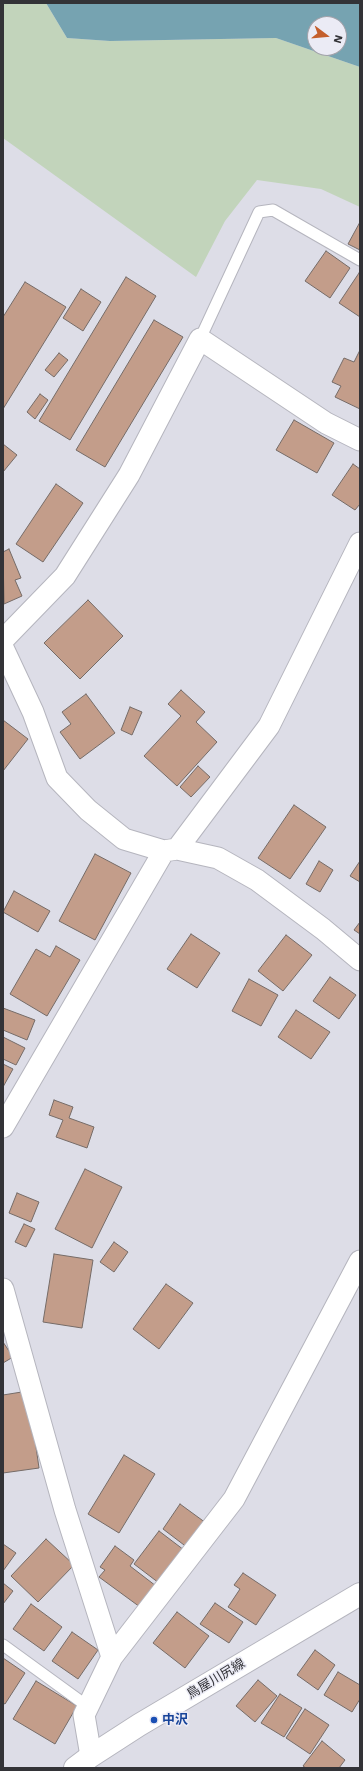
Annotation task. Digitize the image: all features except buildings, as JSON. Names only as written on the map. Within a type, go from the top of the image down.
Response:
[{"type":"main road","name":"鳥屋川尻線","points":[[83,1762],[139,1725],[360,1594]]},
{"type":"street","points":[[3,640],[65,576],[129,476],[200,339],[326,424],[360,440]]},
{"type":"street","points":[[3,1127],[170,850],[269,726],[360,543]]},
{"type":"street","points":[[3,648],[33,712],[57,778],[88,810],[124,839],[170,850],[218,858],[257,880],[323,929],[360,960]]},
{"type":"street","points":[[83,1762],[86,1733],[84,1715],[87,1706],[112,1657],[234,1499],[360,1262]]},
{"type":"street","points":[[3,1289],[65,1510],[112,1657]]},
{"type":"lane","points":[[200,339],[259,212],[272,210],[360,260]]},
{"type":"lane","points":[[3,1645],[87,1706]]},
{"type":"green space","points":[[3,3],[46,3],[67,38],[110,41],[276,38],[307,49],[307,56],[328,56],[360,67],[360,207],[321,189],[257,180],[225,221],[196,277],[3,138]]},
{"type":"water","points":[[46,3],[360,3],[360,67],[328,56],[347,56],[347,16],[307,16],[307,49],[276,38],[110,41],[67,38]]},
{"type":"place","name":"中沢","points":[[154,1720]]}]
